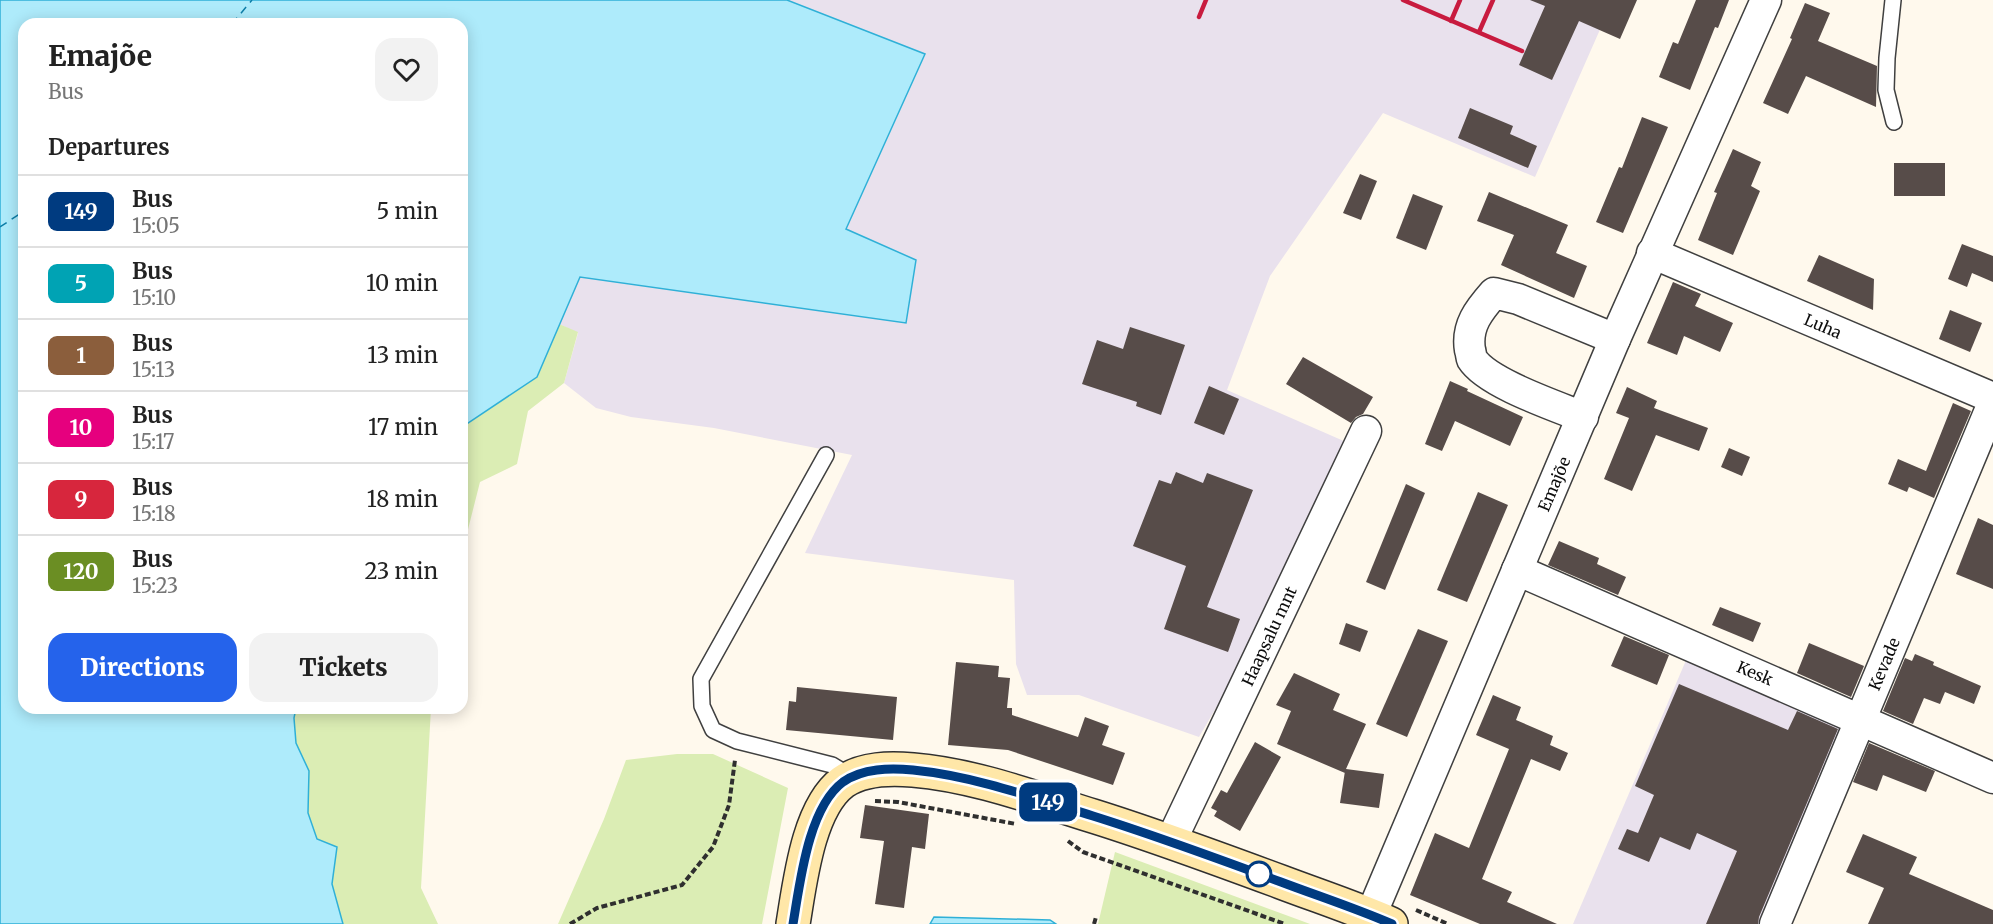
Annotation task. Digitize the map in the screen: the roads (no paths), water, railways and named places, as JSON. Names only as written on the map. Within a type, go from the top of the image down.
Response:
[{"type":"main road","points":[[794,919],[814,820],[823,804],[842,783],[859,789],[868,771],[887,769],[915,770],[969,780],[1022,794],[1171,841],[1381,920]]},
{"type":"street","name":"Emajõe","points":[[1381,920],[1517,570],[1652,253],[1766,0]]},
{"type":"street","name":"Luha","points":[[1652,253],[1993,398]]},
{"type":"street","points":[[1582,417],[1494,378],[1472,358],[1469,343],[1471,326],[1478,312],[1494,293],[1518,298],[1615,339]]},
{"type":"street","name":"Kevade","points":[[1775,924],[1993,403]]},
{"type":"street","name":"Haapsalu mnt","points":[[1171,841],[1366,431]]},
{"type":"street","name":"Kesk","points":[[1517,570],[1993,778]]},
{"type":"lane","points":[[1893,0],[1886,90],[1894,122]]},
{"type":"lane","points":[[825,455],[701,679],[702,706],[713,730],[737,741],[832,765],[859,789]]},
{"type":"water","points":[[0,0],[787,0],[925,54],[846,229],[916,260],[906,323],[580,277],[537,377],[468,423],[468,18],[18,18],[18,714],[295,714],[296,743],[309,771],[308,813],[317,839],[337,847],[332,884],[343,924],[0,924]]},
{"type":"water","points":[[934,917],[1050,920],[1056,924],[930,924]]},
{"type":"railway","points":[[1199,17],[1206,0]]},
{"type":"railway","points":[[1403,0],[1522,51]]},
{"type":"railway","points":[[1451,21],[1460,0]]},
{"type":"railway","points":[[1479,32],[1493,0]]}]
